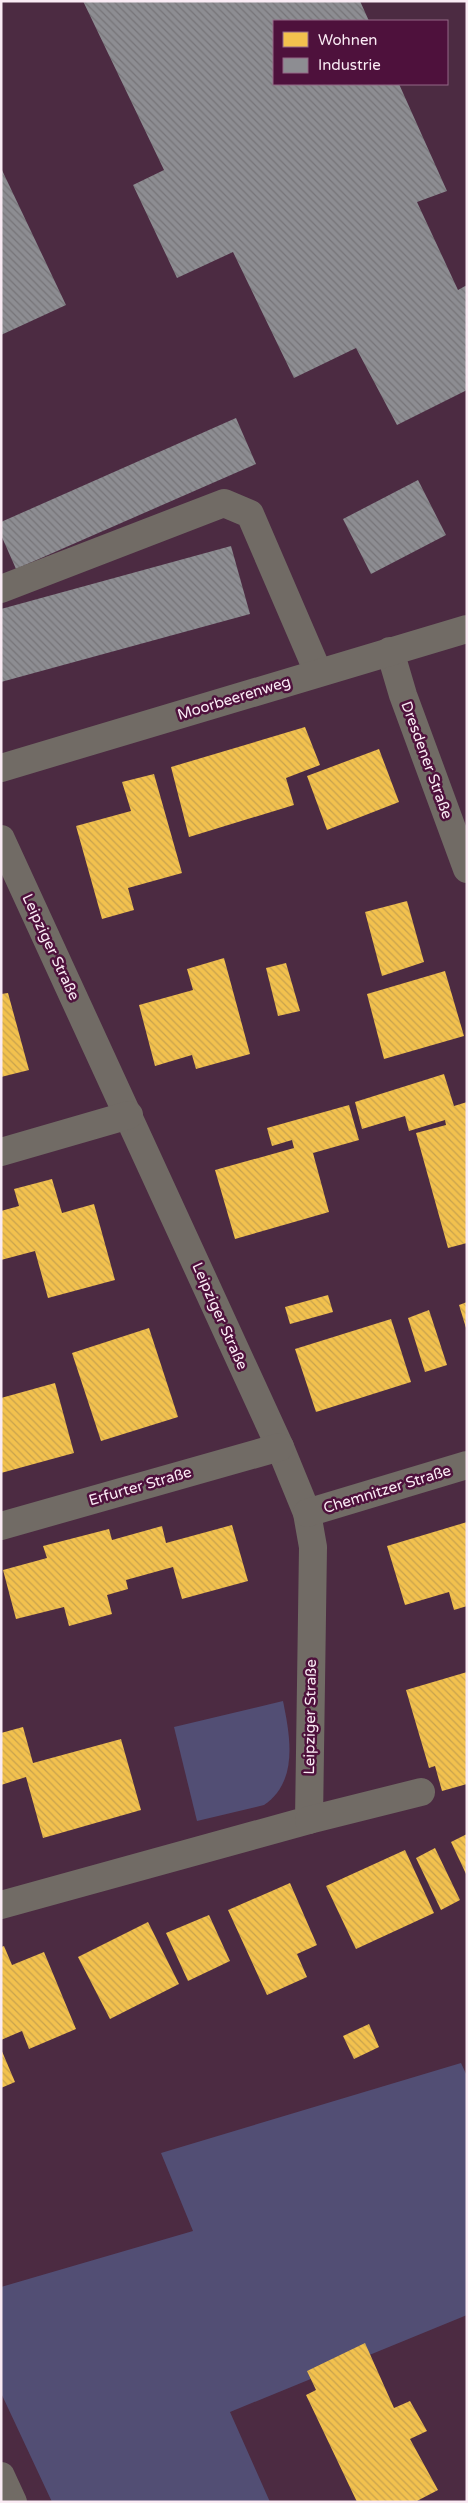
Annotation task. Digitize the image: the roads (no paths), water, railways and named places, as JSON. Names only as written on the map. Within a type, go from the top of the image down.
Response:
[{"type":"street","points":[[1,589],[224,503],[250,514],[318,672]]},
{"type":"street","name":"Moorbeerenweg","points":[[1,768],[318,672],[467,630]]},
{"type":"street","name":"Dresdener Straße","points":[[390,651],[403,695],[467,869]]},
{"type":"street","name":"Leipziger Straße","points":[[1,840],[280,1447],[307,1513],[313,1547],[309,1820]]},
{"type":"street","points":[[1,1152],[129,1115]]},
{"type":"street","name":"Erfurter Straße","points":[[1,1526],[280,1447]]},
{"type":"street","name":"Chemnitzer Straße","points":[[307,1513],[467,1465]]},
{"type":"street","points":[[1,1905],[309,1820],[421,1792]]}]
